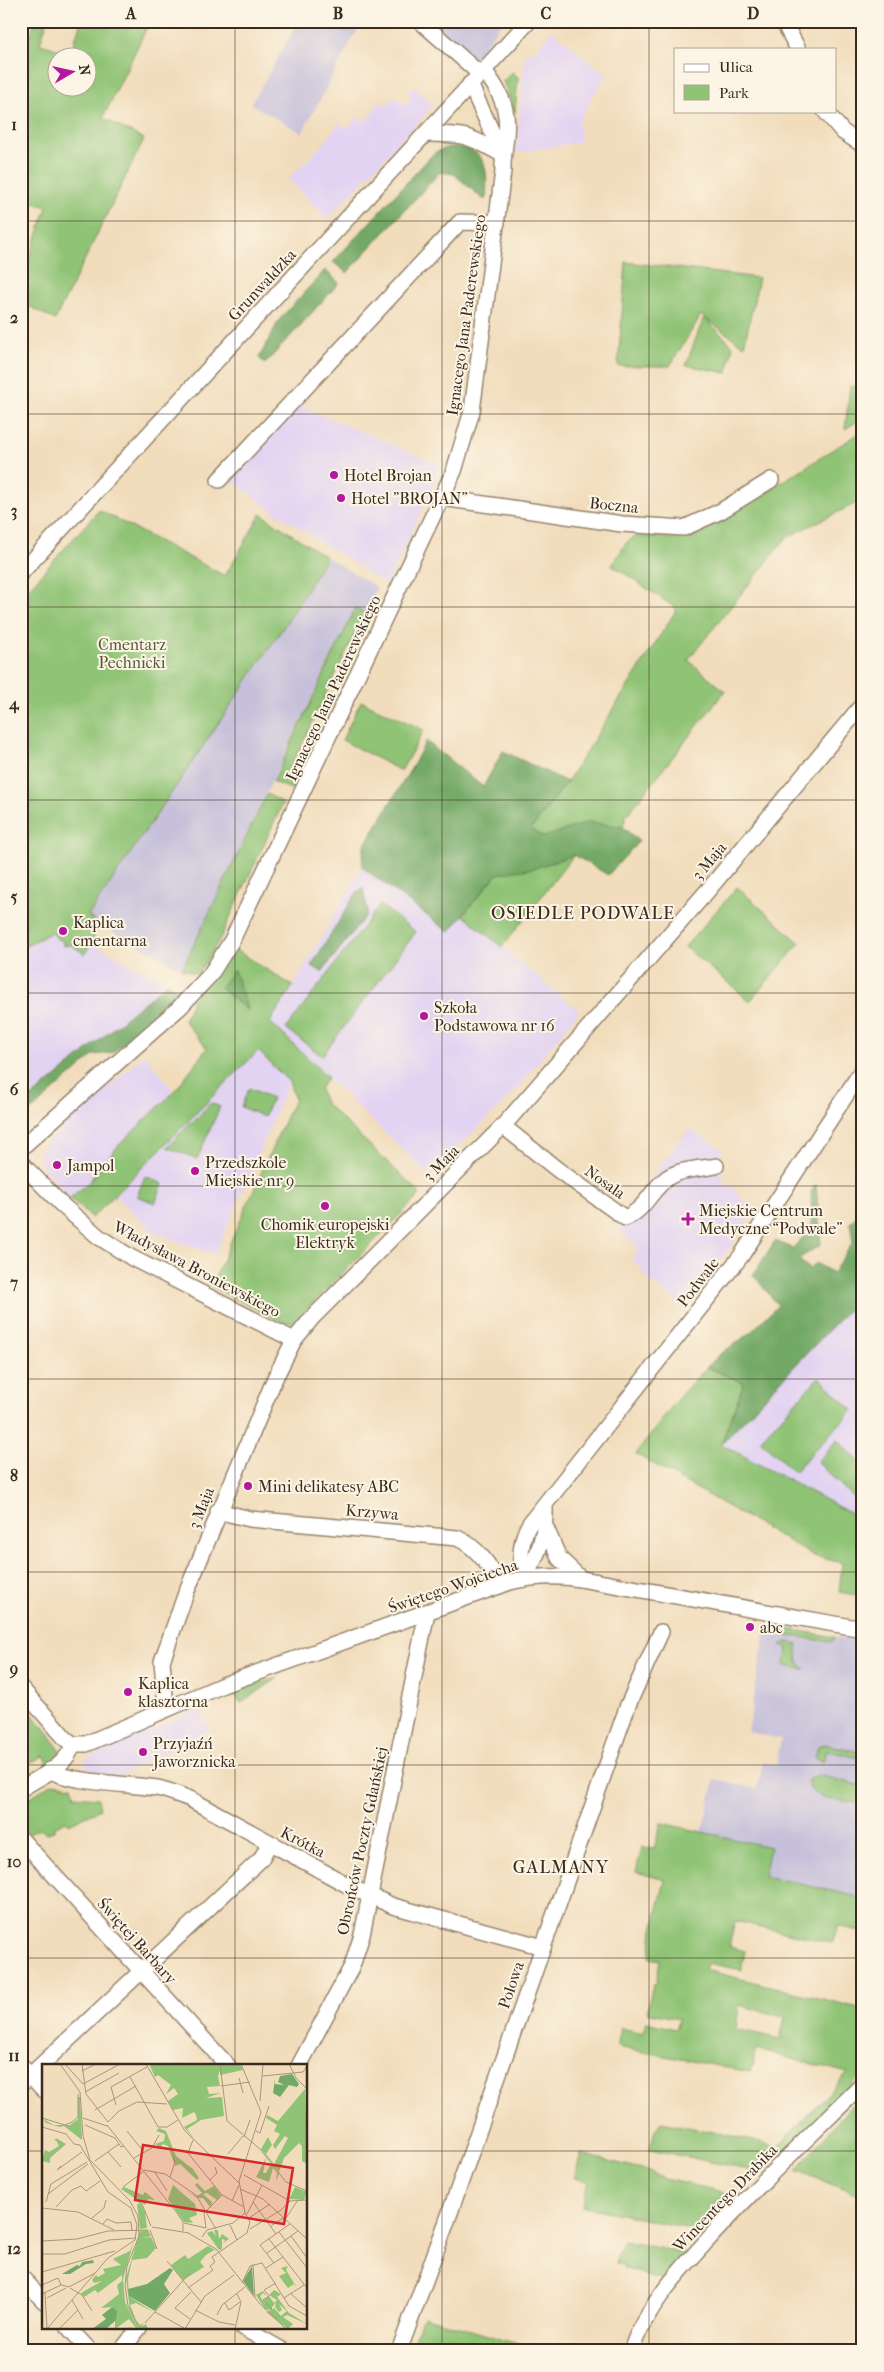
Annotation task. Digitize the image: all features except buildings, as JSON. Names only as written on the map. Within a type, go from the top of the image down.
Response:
[{"type":"street","points":[[420,21],[478,76]]},
{"type":"street","name":"Grunwaldzka","points":[[21,573],[528,21]]},
{"type":"street","points":[[783,21],[797,48]]},
{"type":"street","name":"Ignacego Jana Paderewskiego","points":[[478,76],[503,155]]},
{"type":"street","name":"Ignacego Jana Paderewskiego","points":[[21,1148],[179,1008],[210,975],[232,940],[454,471],[472,411],[497,223],[507,117],[500,92],[478,76]]},
{"type":"street","points":[[826,112],[843,132],[863,145]]},
{"type":"street","points":[[425,134],[464,135],[477,139],[503,155]]},
{"type":"street","points":[[219,480],[460,222],[497,223]]},
{"type":"street","name":"Boczna","points":[[442,498],[622,524],[684,528],[721,511],[771,480]]},
{"type":"street","name":"3 Maja","points":[[166,1708],[162,1661],[218,1511],[275,1378],[294,1340],[304,1327],[503,1126],[709,889],[863,704]]},
{"type":"street","name":"Podwale","points":[[523,1579],[520,1564],[525,1531],[601,1431],[741,1256],[863,1069]]},
{"type":"street","name":"Nosala","points":[[503,1126],[558,1170],[625,1218],[635,1214],[668,1177],[677,1173],[716,1166]]},
{"type":"street","name":"Władysława Broniewskiego","points":[[21,1163],[62,1205],[99,1237],[132,1258],[294,1340]]},
{"type":"street","points":[[523,1579],[534,1562],[546,1528],[545,1506]]},
{"type":"street","name":"Krzywa","points":[[218,1511],[250,1519],[457,1538],[472,1547],[495,1576],[499,1586]]},
{"type":"street","points":[[546,1528],[560,1558],[581,1579]]},
{"type":"street","name":"Świętego Wojciecha","points":[[73,1744],[79,1745],[97,1740],[166,1708],[223,1686],[523,1579],[557,1576],[581,1579],[863,1629]]},
{"type":"street","name":"Obrońców Poczty Gdańskiej","points":[[300,2064],[352,1966],[362,1935],[427,1612]]},
{"type":"street","name":"Polowa","points":[[399,2351],[628,1705],[661,1632]]},
{"type":"street","points":[[21,1688],[66,1739],[73,1744],[70,1755],[64,1762],[21,1789]]},
{"type":"street","name":"Krótka","points":[[50,1770],[84,1780],[157,1788],[172,1792],[190,1799],[269,1844],[393,1906],[543,1947]]},
{"type":"street","name":"Świętej Barbary","points":[[21,1839],[226,2064]]},
{"type":"street","points":[[42,2089],[24,2076],[141,1972],[261,1859],[269,1844]]},
{"type":"street","name":"Wincentego Drabika","points":[[631,2351],[656,2301],[677,2274],[733,2212],[863,2084]]},
{"type":"street","points":[[21,2277],[42,2299]]},
{"type":"street","points":[[71,2330],[90,2351]]},
{"type":"street","points":[[121,2351],[138,2330]]},
{"type":"street","points":[[247,2330],[284,2351]]},
{"type":"shaded area","points":[[299,21],[362,21],[302,133],[251,104]]},
{"type":"shaded area","points":[[414,21],[500,21],[502,22],[467,69]]},
{"type":"shaded area","points":[[551,30],[607,75],[591,98],[579,122],[581,142],[516,153],[525,55],[529,51],[533,54]]},
{"type":"shaded area","points":[[414,86],[418,89],[417,91],[434,105],[327,219],[288,179],[325,142],[339,123],[348,128],[357,117],[366,122],[379,102],[386,106],[394,97],[405,105],[412,96],[408,93]]},
{"type":"shaded area","name":"Hotel \"BROJAN\"","points":[[293,403],[440,465],[431,491],[387,585],[264,505],[226,475]]},
{"type":"shaded area","points":[[326,557],[377,587],[365,613],[354,610],[182,969],[87,917],[293,613]]},
{"type":"shaded area","name":"Szkoła Podstawowa nr 16","points":[[362,867],[448,932],[463,915],[579,1011],[511,1096],[429,1175],[269,1022],[293,986]]},
{"type":"shaded area","points":[[52,932],[54,937],[63,941],[67,946],[71,945],[85,954],[91,943],[167,983],[31,1097],[21,1087],[21,949]]},
{"type":"shaded area","name":"Przedszkole Miejskie nr 9","points":[[258,1051],[289,1082],[215,1255],[153,1232],[115,1196]]},
{"type":"shaded area","points":[[145,1054],[174,1092],[117,1147],[88,1183],[70,1198],[42,1167],[39,1156],[40,1148]]},
{"type":"shaded area","name":"Miejskie Centrum Medyczne “Podwale”","points":[[689,1128],[723,1150],[716,1160],[720,1167],[724,1185],[731,1185],[742,1199],[756,1208],[730,1247],[683,1306],[642,1275],[645,1271],[631,1260],[639,1249],[620,1231],[654,1182],[651,1179]]},
{"type":"shaded area","points":[[863,1294],[863,1520],[721,1444]]},
{"type":"shaded area","points":[[766,1627],[863,1641],[863,1898],[764,1876],[770,1847],[702,1832],[715,1779],[757,1789],[763,1762],[776,1765],[781,1739],[748,1732]]},
{"type":"shaded area","points":[[198,1709],[209,1729],[119,1776],[86,1769],[84,1761],[90,1757]]},
{"type":"green space","points":[[35,21],[47,21],[40,44],[54,48],[48,48],[48,98],[98,98],[98,48],[73,48],[81,21],[150,21],[103,118],[144,139],[55,320],[21,302],[21,282],[47,207],[21,200],[21,64]]},
{"type":"green space","points":[[512,72],[518,77],[515,113],[503,81]]},
{"type":"green space","points":[[448,147],[469,149],[481,158],[486,171],[486,199],[483,199],[454,174],[440,172],[347,273],[333,262],[434,153]]},
{"type":"green space","points":[[626,262],[759,278],[744,346],[705,318],[733,346],[727,373],[686,365],[704,317],[701,315],[670,366],[618,366]]},
{"type":"green space","points":[[325,270],[339,283],[265,364],[259,358],[279,320]]},
{"type":"green space","points":[[850,386],[863,388],[863,418],[845,429]]},
{"type":"green space","points":[[863,431],[863,500],[787,537],[688,660],[725,691],[626,816],[623,827],[598,839],[574,855],[502,947],[463,915],[497,874],[567,782],[677,609],[612,565],[627,542],[636,536],[671,538],[689,535],[710,527]]},
{"type":"green space","name":"Cmentarz Pechnicki","points":[[99,510],[225,576],[261,514],[326,557],[293,613],[88,916],[100,925],[85,954],[71,945],[63,946],[63,941],[57,939],[52,932],[21,949],[21,597]]},
{"type":"green space","points":[[355,609],[365,613],[293,763],[301,780],[298,786],[291,789],[273,782]]},
{"type":"green space","points":[[361,701],[424,730],[401,771],[342,740]]},
{"type":"green space","points":[[426,741],[483,787],[503,751],[567,782],[531,829],[544,837],[589,822],[623,827],[639,841],[608,875],[574,855],[535,868],[497,874],[449,932],[362,867],[364,846]]},
{"type":"green space","points":[[267,794],[283,803],[219,941],[198,974],[182,969]]},
{"type":"green space","points":[[737,887],[800,943],[750,1001],[685,947]]},
{"type":"green space","points":[[363,888],[368,913],[322,972],[311,966],[357,892]]},
{"type":"green space","points":[[380,905],[416,932],[322,1056],[286,1029]]},
{"type":"green space","points":[[229,946],[293,986],[270,1022],[328,1077],[320,1089],[325,1103],[419,1192],[419,1196],[294,1322],[282,1322],[213,1287],[212,1284],[295,1100],[289,1082],[258,1051],[92,1218],[70,1198],[88,1183],[117,1147],[174,1092],[207,1048],[184,1021],[191,1003]]},
{"type":"green space","points":[[234,970],[248,1011],[220,988]]},
{"type":"green space","points":[[167,983],[176,989],[177,995],[112,1053],[94,1055],[33,1109],[21,1110],[21,1087],[32,1097]]},
{"type":"green space","points":[[249,1088],[272,1098],[264,1117],[241,1107]]},
{"type":"green space","points":[[211,1103],[220,1107],[197,1159],[167,1147]]},
{"type":"green space","points":[[145,1176],[163,1184],[155,1203],[137,1196]]},
{"type":"green space","points":[[816,1184],[821,1245],[798,1259],[810,1269],[816,1263],[833,1273],[853,1242],[850,1223],[863,1209],[863,1294],[721,1444],[744,1383],[707,1367],[719,1355],[749,1334],[778,1305],[753,1275],[775,1241],[793,1248],[812,1227],[811,1192]]},
{"type":"green space","points":[[707,1367],[744,1383],[721,1444],[863,1520],[863,1596],[839,1592],[842,1563],[814,1556],[636,1454],[679,1397]]},
{"type":"green space","points":[[819,1377],[853,1410],[794,1472],[760,1440]]},
{"type":"green space","points":[[837,1440],[863,1465],[863,1491],[855,1499],[817,1462]]},
{"type":"green space","points":[[783,1628],[834,1637],[834,1640],[829,1642],[788,1635],[783,1633]]},
{"type":"green space","points":[[786,1642],[798,1644],[797,1658],[805,1669],[784,1665],[788,1648],[781,1646]]},
{"type":"green space","points":[[278,1678],[241,1703],[234,1693],[255,1684]]},
{"type":"green space","points":[[21,1702],[48,1732],[60,1750],[60,1754],[45,1768],[46,1758],[42,1756],[21,1769]]},
{"type":"green space","points":[[825,1744],[863,1753],[863,1759],[826,1750],[823,1762],[815,1757],[818,1746]]},
{"type":"green space","points":[[818,1775],[863,1786],[863,1800],[857,1803],[835,1800],[813,1792],[809,1787],[808,1780]]},
{"type":"green space","points":[[55,1783],[72,1786],[75,1796],[98,1798],[100,1809],[69,1824],[66,1821],[54,1827],[54,1831],[47,1833],[39,1829],[29,1834],[21,1826],[21,1823],[26,1821],[23,1816],[21,1817],[21,1803]]},
{"type":"green space","points":[[661,1823],[770,1847],[764,1876],[863,1898],[863,1932],[838,1926],[832,1943],[735,1921],[729,1947],[745,1951],[741,1970],[707,1963],[705,1970],[863,2009],[863,2073],[763,2173],[650,2149],[655,2130],[661,2122],[777,2147],[848,2073],[757,2050],[750,2072],[617,2047],[621,2028],[643,2033],[646,2022],[675,2029],[679,2019],[647,2012],[653,1984],[656,1984],[660,1960],[650,1958],[653,1929],[665,1880],[636,1872],[642,1847],[654,1849]],"holes":[[[739,2005],[785,2017],[780,2039],[736,2029]]]},
{"type":"green space","points":[[863,2093],[863,2197],[796,2170]]},
{"type":"green space","points":[[581,2154],[649,2171],[664,2179],[743,2196],[706,2232],[582,2206],[589,2181],[574,2178]]},
{"type":"green space","points":[[624,2241],[687,2254],[664,2280],[623,2268],[624,2266],[615,2263]]},
{"type":"green space","points":[[423,2316],[542,2351],[411,2351]]},
{"type":"place","name":"Hotel Brojan","points":[[334,475]]},
{"type":"place","name":"Hotel \"BROJAN\"","points":[[341,498]]},
{"type":"place","name":"Kaplica cmentarna","points":[[63,931]]},
{"type":"place","name":"Szkoła Podstawowa nr 16","points":[[424,1016]]},
{"type":"place","name":"Jampol","points":[[57,1165]]},
{"type":"place","name":"Przedszkole Miejskie nr 9","points":[[195,1171]]},
{"type":"place","name":"Chomik europejski Elektryk","points":[[325,1206]]},
{"type":"place","name":"Miejskie Centrum Medyczne “Podwale”","points":[[688,1219]]},
{"type":"place","name":"Mini delikatesy ABC","points":[[248,1486]]},
{"type":"place","name":"abc","points":[[750,1627]]},
{"type":"place","name":"Kaplica klasztorna","points":[[128,1692]]},
{"type":"place","name":"Przyjaźń Jaworznicka","points":[[143,1752]]},
{"type":"district","name":"OSIEDLE PODWALE","points":[[583,913]]},
{"type":"district","name":"GALMANY","points":[[561,1867]]}]
